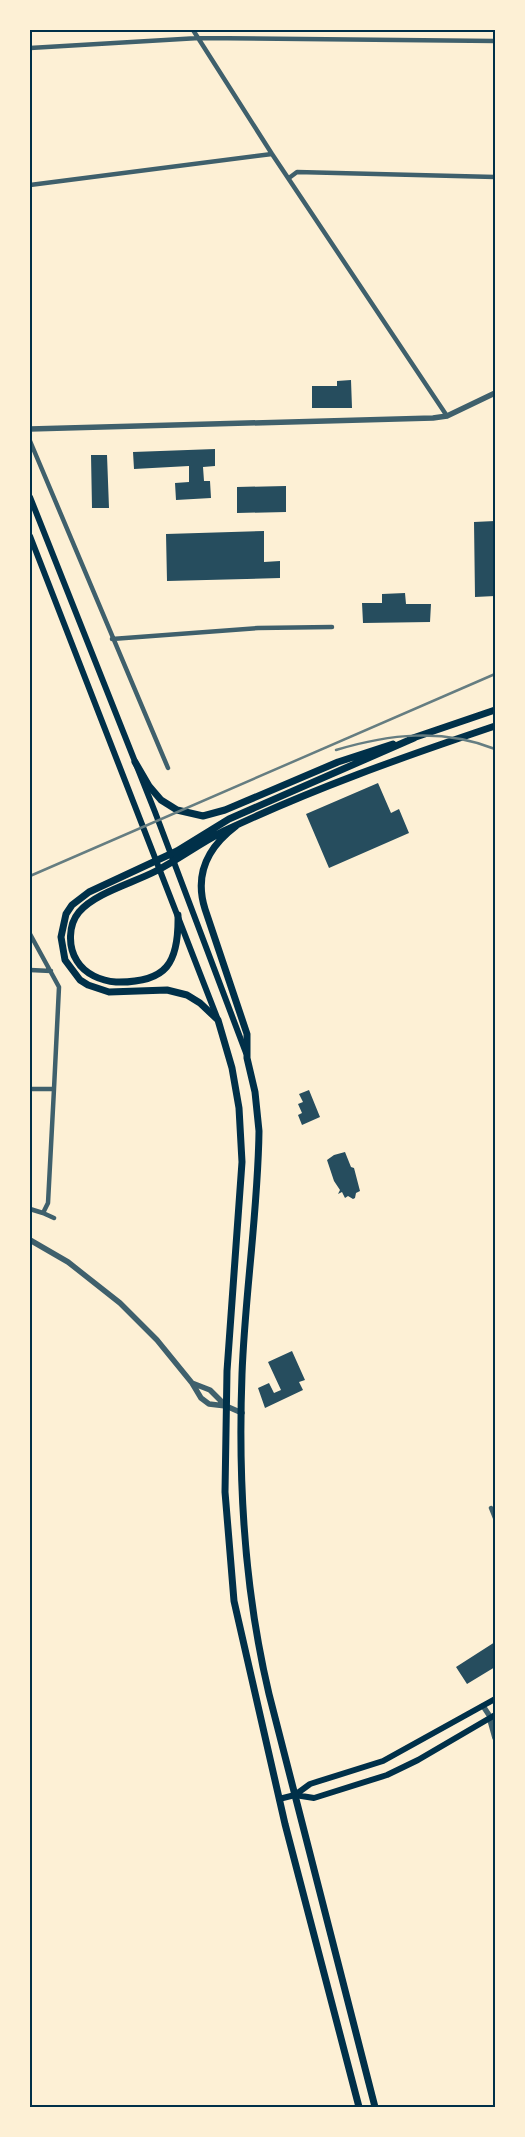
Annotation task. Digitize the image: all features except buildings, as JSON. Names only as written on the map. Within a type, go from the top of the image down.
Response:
[{"type":"main road","points":[[30,497],[155,812],[247,1058],[257,1110],[259,1150],[242,1373],[243,1512],[248,1578],[263,1670],[375,2107]]},
{"type":"main road","points":[[30,536],[218,1020],[236,1086],[242,1147],[241,1192],[227,1362],[225,1492],[228,1544],[237,1620],[279,1799],[359,2107]]},
{"type":"main road","points":[[135,762],[149,786],[168,806],[194,815],[204,816],[220,812],[376,748],[414,738],[495,710]]},
{"type":"main road","points":[[178,915],[178,939],[172,960],[166,968],[152,978],[125,982],[102,980],[85,970],[74,956],[71,931],[75,919],[88,904],[168,865],[236,826],[376,766],[495,726]]},
{"type":"main road","points":[[218,1020],[200,1004],[177,991],[109,992],[98,990],[80,980],[65,960],[61,945],[63,921],[72,905],[88,892],[177,851],[229,819],[414,738]]},
{"type":"main road","points":[[236,826],[217,842],[209,853],[202,870],[200,890],[204,909],[247,1034],[247,1058]]},
{"type":"main road","points":[[249,1673],[263,1670]]},
{"type":"main road","points":[[279,1799],[295,1795],[310,1784],[358,1771],[384,1761],[495,1699]]},
{"type":"main road","points":[[295,1795],[314,1798],[387,1775],[418,1760],[492,1717]]},
{"type":"street","points":[[192,30],[199,38],[272,154],[447,416]]},
{"type":"street","points":[[30,48],[199,38],[495,41]]},
{"type":"street","points":[[30,185],[272,154]]},
{"type":"street","points":[[289,178],[297,172],[495,177]]},
{"type":"street","points":[[30,429],[447,416],[495,393]]},
{"type":"street","points":[[30,441],[168,768]]},
{"type":"street","points":[[112,639],[258,628],[332,627]]},
{"type":"street","points":[[30,934],[60,990],[48,1203],[43,1213]]},
{"type":"street","points":[[30,970],[51,971]]},
{"type":"street","points":[[30,1088],[54,1090]]},
{"type":"street","points":[[30,1209],[54,1218]]},
{"type":"street","points":[[30,1240],[68,1262],[120,1303],[138,1320],[192,1383],[201,1398],[209,1404],[226,1406],[242,1413]]},
{"type":"street","points":[[192,1383],[210,1390],[226,1406]]},
{"type":"street","points":[[491,1508],[495,1518]]},
{"type":"street","points":[[483,1706],[495,1724]]},
{"type":"street","points":[[492,1717],[495,1738]]},
{"type":"railway","points":[[30,876],[495,674]]},
{"type":"railway","points":[[336,750],[376,740],[416,736],[455,738],[495,749]]}]
